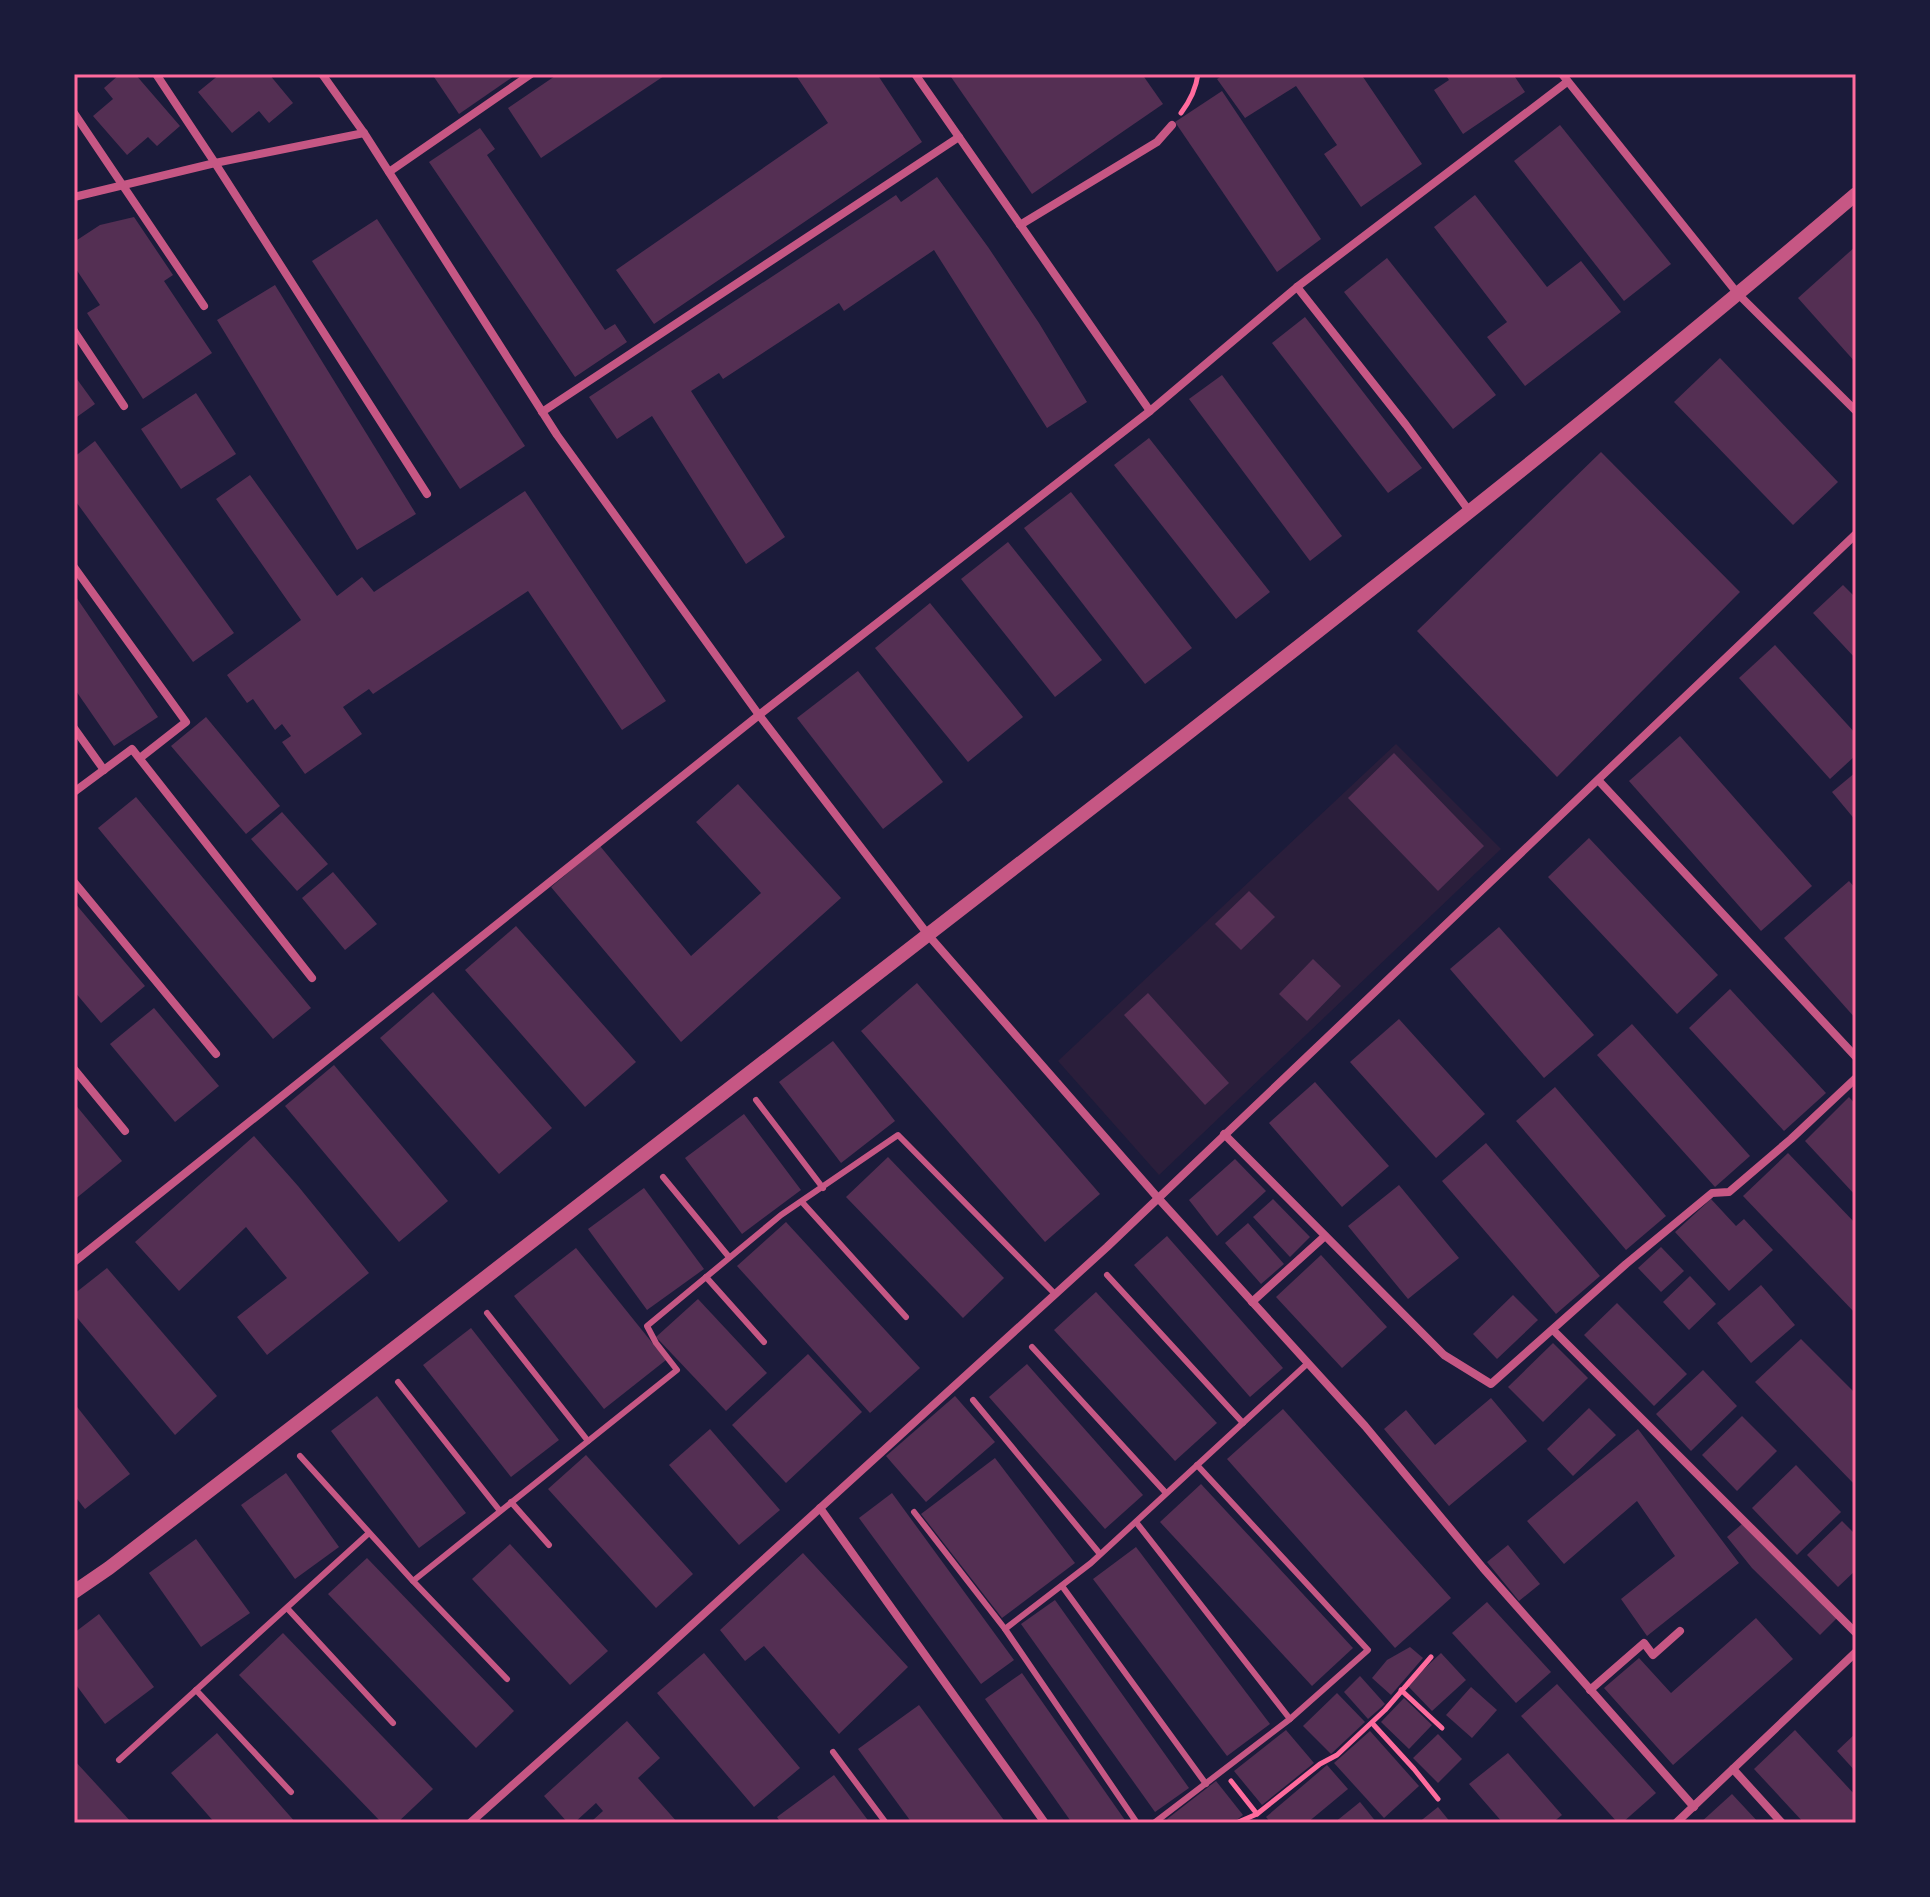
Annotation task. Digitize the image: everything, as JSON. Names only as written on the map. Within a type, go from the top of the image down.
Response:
[{"type":"street","points":[[156,74],[427,494]]},
{"type":"street","points":[[322,74],[364,133],[557,435],[759,715],[929,936],[1158,1198],[1365,1426],[1483,1568],[1694,1807]]},
{"type":"street","points":[[389,172],[531,74]]},
{"type":"street","points":[[915,74],[1150,411]]},
{"type":"street","points":[[74,1262],[759,715],[1150,411],[1297,287],[1565,78],[1738,294],[1856,411]]},
{"type":"street","points":[[74,113],[204,306]]},
{"type":"street","points":[[1020,225],[1157,142],[1172,125]]},
{"type":"street","points":[[74,197],[215,163],[364,133]]},
{"type":"street","points":[[542,412],[959,137]]},
{"type":"street","points":[[74,1592],[929,936],[1470,512],[1856,194]]},
{"type":"street","points":[[1297,287],[1470,512]]},
{"type":"street","points":[[74,331],[124,406]]},
{"type":"street","points":[[470,1823],[1055,1294],[1856,534]]},
{"type":"street","points":[[74,567],[186,722],[140,758]]},
{"type":"street","points":[[74,728],[104,770]]},
{"type":"street","points":[[74,792],[132,749],[312,978]]},
{"type":"street","points":[[1599,781],[1856,1057]]},
{"type":"street","points":[[74,882],[216,1054]]},
{"type":"street","points":[[74,1069],[125,1131]]},
{"type":"street","points":[[1224,1134],[1444,1355],[1491,1384],[1626,1264],[1712,1193],[1729,1192],[1856,1078]]},
{"type":"street","points":[[1252,1302],[1325,1236]]},
{"type":"street","points":[[1553,1330],[1856,1633]]},
{"type":"street","points":[[820,1508],[1045,1823]]},
{"type":"street","points":[[1590,1690],[1644,1643],[1653,1655],[1680,1631]]},
{"type":"street","points":[[1676,1823],[1856,1652]]},
{"type":"street","points":[[1733,1769],[1782,1823]]},
{"type":"lane","points":[[756,1100],[823,1188]]},
{"type":"lane","points":[[413,1581],[677,1370],[647,1326],[781,1215],[898,1135],[1055,1294]]},
{"type":"lane","points":[[663,1177],[729,1257]]},
{"type":"lane","points":[[802,1202],[906,1317]]},
{"type":"lane","points":[[1107,1275],[1243,1423]]},
{"type":"lane","points":[[706,1277],[764,1342]]},
{"type":"lane","points":[[487,1313],[588,1441]]},
{"type":"lane","points":[[1032,1347],[1166,1493]]},
{"type":"lane","points":[[1005,1629],[1100,1554],[1308,1363]]},
{"type":"lane","points":[[398,1382],[500,1511]]},
{"type":"lane","points":[[973,1400],[1100,1554]]},
{"type":"lane","points":[[300,1456],[507,1679]]},
{"type":"lane","points":[[1154,1823],[1290,1719],[1368,1650],[1197,1465]]},
{"type":"lane","points":[[511,1502],[549,1545]]},
{"type":"lane","points":[[914,1512],[1005,1629],[1137,1823]]},
{"type":"lane","points":[[1136,1522],[1290,1719]]},
{"type":"lane","points":[[119,1760],[369,1533]]},
{"type":"lane","points":[[1062,1586],[1206,1784]]},
{"type":"lane","points":[[287,1608],[393,1723]]},
{"type":"lane","points":[[196,1690],[291,1792]]},
{"type":"lane","points":[[833,1752],[886,1823]]},
{"type":"path","points":[[1172,125],[1188,104],[1198,74]]},
{"type":"path","points":[[1236,1823],[1257,1814],[1320,1764],[1337,1755],[1372,1723],[1431,1657]]},
{"type":"path","points":[[1401,1690],[1442,1728]]},
{"type":"path","points":[[1372,1723],[1438,1799]]},
{"type":"path","points":[[1223,1771],[1257,1814]]},
{"type":"shaded area","points":[[1396,744],[1501,849],[1159,1175],[1058,1061]]},
{"type":"building","points":[[120,74],[135,74],[180,126],[157,146],[148,137],[127,155],[93,116],[113,99],[104,88]]},
{"type":"building","points":[[220,74],[269,74],[293,103],[269,123],[259,111],[232,133],[198,92]]},
{"type":"building","points":[[432,74],[517,74],[459,114]]},
{"type":"building","points":[[558,74],[667,74],[541,158],[508,108]]},
{"type":"building","points":[[795,74],[877,74],[922,142],[654,324],[616,270],[828,123]]},
{"type":"building","points":[[949,74],[1142,74],[1163,104],[1032,194]]},
{"type":"building","points":[[1225,74],[1361,74],[1422,164],[1361,207],[1324,154],[1337,145],[1296,86],[1245,118],[1217,79]]},
{"type":"building","points":[[1445,74],[1513,74],[1525,92],[1463,134],[1434,90],[1449,80]]},
{"type":"building","points":[[1222,91],[1321,239],[1277,272],[1175,122]]},
{"type":"building","points":[[1560,125],[1671,264],[1624,301],[1514,161]]},
{"type":"building","points":[[480,128],[495,149],[487,155],[605,330],[615,324],[627,342],[575,377],[429,162]]},
{"type":"building","points":[[937,177],[1039,323],[1087,402],[1047,428],[934,250],[844,311],[839,303],[723,379],[719,373],[691,391],[785,537],[746,564],[652,416],[617,439],[589,397],[896,195],[901,202]]},
{"type":"building","points":[[1475,195],[1547,287],[1581,261],[1621,312],[1525,386],[1487,337],[1507,322],[1434,227]]},
{"type":"building","points":[[134,217],[173,275],[164,281],[212,353],[143,399],[87,313],[100,305],[74,266],[74,242],[100,225]]},
{"type":"building","points":[[377,219],[525,446],[460,489],[312,261]]},
{"type":"building","points":[[1856,246],[1856,363],[1798,298]]},
{"type":"building","points":[[1387,258],[1496,395],[1453,429],[1344,292]]},
{"type":"building","points":[[275,285],[416,514],[357,550],[217,320]]},
{"type":"building","points":[[1305,317],[1422,468],[1388,493],[1272,343]]},
{"type":"building","points":[[1720,358],[1838,482],[1793,525],[1674,402]]},
{"type":"building","points":[[74,375],[95,404],[74,419]]},
{"type":"building","points":[[1222,375],[1342,536],[1310,561],[1189,399]]},
{"type":"building","points":[[196,393],[236,454],[181,489],[141,429]]},
{"type":"building","points":[[1149,438],[1270,592],[1236,619],[1114,465]]},
{"type":"building","points":[[95,441],[234,633],[193,662],[74,499],[74,457]]},
{"type":"building","points":[[1601,452],[1740,592],[1557,777],[1417,631]]},
{"type":"building","points":[[250,475],[337,596],[362,577],[374,592],[525,491],[666,701],[622,730],[528,591],[373,694],[369,689],[343,707],[362,734],[305,774],[282,742],[291,736],[282,724],[275,730],[253,699],[247,703],[227,675],[301,620],[216,499]]},
{"type":"building","points":[[1071,492],[1192,648],[1145,684],[1024,528]]},
{"type":"building","points":[[1008,542],[1102,660],[1055,697],[961,579]]},
{"type":"building","points":[[1843,585],[1856,598],[1856,659],[1813,613]]},
{"type":"building","points":[[74,594],[158,717],[114,746],[74,688]]},
{"type":"building","points":[[930,603],[1023,717],[968,762],[875,648]]},
{"type":"building","points":[[1775,645],[1856,734],[1856,755],[1830,779],[1739,678]]},
{"type":"building","points":[[858,671],[943,782],[883,829],[797,718]]},
{"type":"building","points":[[206,717],[280,806],[246,834],[171,746]]},
{"type":"building","points":[[1680,736],[1812,886],[1761,931],[1629,781]]},
{"type":"building","points":[[1394,753],[1484,846],[1438,891],[1348,798]]},
{"type":"building","points":[[1856,772],[1856,821],[1832,792]]},
{"type":"building","points":[[738,784],[841,898],[681,1042],[551,887],[600,846],[691,956],[761,893],[696,822]]},
{"type":"building","points":[[136,797],[311,1008],[273,1039],[98,828]]},
{"type":"building","points":[[282,812],[328,864],[297,891],[251,839]]},
{"type":"building","points":[[1589,838],[1718,975],[1677,1014],[1548,877]]},
{"type":"building","points":[[333,872],[377,924],[345,950],[302,898]]},
{"type":"building","points":[[1849,881],[1856,889],[1856,1019],[1784,938]]},
{"type":"building","points":[[1249,891],[1275,917],[1241,950],[1215,924]]},
{"type":"building","points":[[74,902],[145,986],[101,1023],[74,991]]},
{"type":"building","points":[[516,926],[636,1062],[585,1107],[465,970]]},
{"type":"building","points":[[1499,927],[1594,1035],[1544,1078],[1450,969]]},
{"type":"building","points":[[1313,959],[1341,986],[1307,1021],[1279,994]]},
{"type":"building","points":[[917,983],[1100,1194],[1045,1242],[861,1031]]},
{"type":"building","points":[[1730,989],[1826,1093],[1784,1131],[1689,1028]]},
{"type":"building","points":[[433,992],[552,1128],[499,1174],[380,1038]]},
{"type":"building","points":[[1148,993],[1229,1083],[1205,1105],[1124,1015]]},
{"type":"building","points":[[154,1008],[219,1086],[175,1122],[110,1044]]},
{"type":"building","points":[[1399,1019],[1485,1114],[1436,1158],[1350,1062]]},
{"type":"building","points":[[1632,1024],[1750,1156],[1715,1187],[1597,1055]]},
{"type":"building","points":[[833,1041],[895,1121],[841,1163],[779,1082]]},
{"type":"building","points":[[334,1065],[448,1201],[399,1242],[285,1106]]},
{"type":"building","points":[[1315,1082],[1389,1166],[1342,1207],[1269,1123]]},
{"type":"building","points":[[1555,1087],[1666,1216],[1626,1250],[1516,1121]]},
{"type":"building","points":[[1849,1097],[1856,1105],[1856,1196],[1805,1141]]},
{"type":"building","points":[[74,1103],[122,1161],[74,1200]]},
{"type":"building","points":[[744,1114],[801,1190],[742,1234],[685,1158]]},
{"type":"building","points":[[254,1136],[369,1273],[267,1355],[237,1317],[287,1278],[246,1227],[179,1291],[135,1242]]},
{"type":"building","points":[[1486,1143],[1600,1276],[1556,1314],[1442,1181]]},
{"type":"building","points":[[1788,1153],[1856,1224],[1856,1314],[1743,1196]]},
{"type":"building","points":[[888,1157],[1004,1278],[963,1318],[846,1197]]},
{"type":"building","points":[[1235,1159],[1266,1191],[1217,1236],[1189,1200]]},
{"type":"building","points":[[1399,1185],[1459,1258],[1408,1299],[1348,1226]]},
{"type":"building","points":[[644,1188],[704,1269],[647,1310],[588,1229]]},
{"type":"building","points":[[1273,1199],[1310,1237],[1290,1257],[1253,1217]]},
{"type":"building","points":[[1711,1199],[1736,1226],[1744,1219],[1773,1250],[1729,1291],[1675,1232]]},
{"type":"building","points":[[786,1222],[920,1368],[870,1413],[737,1266]]},
{"type":"building","points":[[1248,1223],[1284,1264],[1261,1284],[1225,1243]]},
{"type":"building","points":[[1167,1236],[1283,1368],[1250,1397],[1134,1265]]},
{"type":"building","points":[[1661,1247],[1684,1271],[1661,1292],[1638,1268]]},
{"type":"building","points":[[576,1248],[666,1360],[604,1409],[514,1296]]},
{"type":"building","points":[[1321,1255],[1387,1327],[1342,1368],[1276,1297]]},
{"type":"building","points":[[107,1268],[217,1396],[175,1435],[74,1314],[74,1294]]},
{"type":"building","points":[[1690,1276],[1716,1304],[1689,1330],[1663,1302]]},
{"type":"building","points":[[1761,1285],[1795,1325],[1751,1363],[1717,1323]]},
{"type":"building","points":[[1096,1292],[1217,1423],[1175,1461],[1054,1330]]},
{"type":"building","points":[[1513,1295],[1538,1320],[1497,1359],[1473,1334]]},
{"type":"building","points":[[698,1299],[767,1373],[726,1411],[656,1337]]},
{"type":"building","points":[[1617,1303],[1687,1374],[1654,1406],[1584,1335]]},
{"type":"building","points":[[471,1328],[559,1440],[511,1477],[423,1365]]},
{"type":"building","points":[[1801,1339],[1856,1394],[1856,1486],[1755,1382]]},
{"type":"building","points":[[1553,1343],[1588,1378],[1543,1422],[1508,1387]]},
{"type":"building","points":[[808,1354],[862,1412],[786,1483],[732,1425]]},
{"type":"building","points":[[1027,1364],[1143,1495],[1105,1529],[989,1397]]},
{"type":"building","points":[[1703,1370],[1737,1406],[1691,1451],[1656,1414]]},
{"type":"building","points":[[377,1396],[466,1513],[419,1548],[331,1431]]},
{"type":"building","points":[[955,1396],[995,1442],[926,1502],[886,1456]]},
{"type":"building","points":[[1491,1398],[1527,1441],[1449,1506],[1384,1429],[1406,1410],[1435,1445]]},
{"type":"building","points":[[74,1403],[130,1474],[85,1509],[74,1495]]},
{"type":"building","points":[[1589,1408],[1616,1435],[1573,1476],[1547,1449]]},
{"type":"building","points":[[1283,1409],[1451,1598],[1395,1648],[1227,1459]]},
{"type":"building","points":[[1742,1416],[1777,1451],[1737,1491],[1702,1455]]},
{"type":"building","points":[[710,1429],[780,1510],[739,1545],[669,1465]]},
{"type":"building","points":[[1638,1429],[1739,1563],[1647,1636],[1621,1599],[1675,1556],[1637,1501],[1564,1564],[1527,1521]]},
{"type":"building","points":[[586,1455],[693,1574],[656,1608],[548,1489]]},
{"type":"building","points":[[995,1458],[1075,1563],[1002,1618],[921,1514]]},
{"type":"building","points":[[1796,1465],[1841,1512],[1797,1555],[1752,1508]]},
{"type":"building","points":[[286,1473],[339,1547],[295,1579],[241,1505]]},
{"type":"building","points":[[1201,1484],[1353,1648],[1312,1686],[1160,1522]]},
{"type":"building","points":[[892,1493],[1014,1660],[981,1684],[859,1518]]},
{"type":"building","points":[[1842,1521],[1856,1535],[1856,1570],[1838,1587],[1807,1555]]},
{"type":"building","points":[[1742,1524],[1837,1618],[1820,1635],[1752,1568],[1727,1537]]},
{"type":"building","points":[[196,1539],[250,1613],[201,1647],[149,1573]]},
{"type":"building","points":[[510,1544],[608,1651],[570,1685],[472,1579]]},
{"type":"building","points":[[1508,1545],[1540,1584],[1519,1601],[1487,1562]]},
{"type":"building","points":[[1136,1547],[1270,1724],[1227,1756],[1093,1579]]},
{"type":"building","points":[[803,1553],[908,1667],[839,1734],[764,1646],[745,1661],[720,1630]]},
{"type":"building","points":[[367,1558],[514,1711],[476,1748],[328,1594]]},
{"type":"building","points":[[1055,1600],[1189,1788],[1155,1812],[1021,1624]]},
{"type":"building","points":[[1487,1602],[1551,1672],[1516,1703],[1452,1633]]},
{"type":"building","points":[[99,1614],[154,1687],[105,1724],[74,1682],[74,1633]]},
{"type":"building","points":[[1756,1618],[1793,1659],[1673,1765],[1604,1688],[1639,1658],[1671,1693]]},
{"type":"building","points":[[283,1633],[433,1789],[397,1823],[382,1823],[239,1675]]},
{"type":"building","points":[[1410,1647],[1423,1658],[1391,1695],[1372,1678],[1387,1660]]},
{"type":"building","points":[[704,1653],[800,1768],[754,1807],[657,1693]]},
{"type":"building","points":[[1441,1653],[1466,1680],[1432,1711],[1407,1685]]},
{"type":"building","points":[[1022,1673],[1127,1823],[1072,1823],[985,1699]]},
{"type":"building","points":[[1360,1676],[1385,1704],[1368,1719],[1344,1692]]},
{"type":"building","points":[[1557,1684],[1656,1793],[1622,1823],[1618,1823],[1521,1716]]},
{"type":"building","points":[[1471,1687],[1497,1710],[1472,1738],[1446,1715]]},
{"type":"building","points":[[1337,1693],[1365,1722],[1331,1754],[1303,1726]]},
{"type":"building","points":[[1404,1698],[1432,1725],[1409,1749],[1381,1722]]},
{"type":"building","points":[[919,1705],[1006,1823],[912,1823],[858,1749]]},
{"type":"building","points":[[627,1721],[660,1758],[638,1778],[678,1823],[595,1823],[593,1820],[603,1811],[596,1803],[574,1823],[568,1823],[544,1796]]},
{"type":"building","points":[[1286,1730],[1314,1763],[1262,1805],[1234,1771]]},
{"type":"building","points":[[1795,1730],[1856,1796],[1856,1823],[1804,1823],[1754,1769]]},
{"type":"building","points":[[1370,1731],[1419,1786],[1384,1818],[1334,1763]]},
{"type":"building","points":[[217,1733],[296,1823],[215,1823],[171,1773]]},
{"type":"building","points":[[1856,1733],[1856,1772],[1837,1751]]},
{"type":"building","points":[[1438,1734],[1462,1759],[1438,1783],[1413,1758]]},
{"type":"building","points":[[1508,1753],[1562,1815],[1552,1823],[1503,1823],[1469,1784]]},
{"type":"building","points":[[74,1760],[132,1823],[74,1823]]},
{"type":"building","points":[[1327,1765],[1348,1789],[1307,1823],[1271,1823],[1266,1817]]},
{"type":"building","points":[[834,1775],[870,1823],[781,1823],[777,1817]]},
{"type":"building","points":[[1216,1781],[1243,1815],[1233,1823],[1170,1823],[1167,1819]]},
{"type":"building","points":[[1732,1794],[1759,1823],[1700,1823]]},
{"type":"building","points":[[1360,1802],[1377,1823],[1334,1823]]},
{"type":"building","points":[[1438,1807],[1451,1823],[1418,1823]]}]
